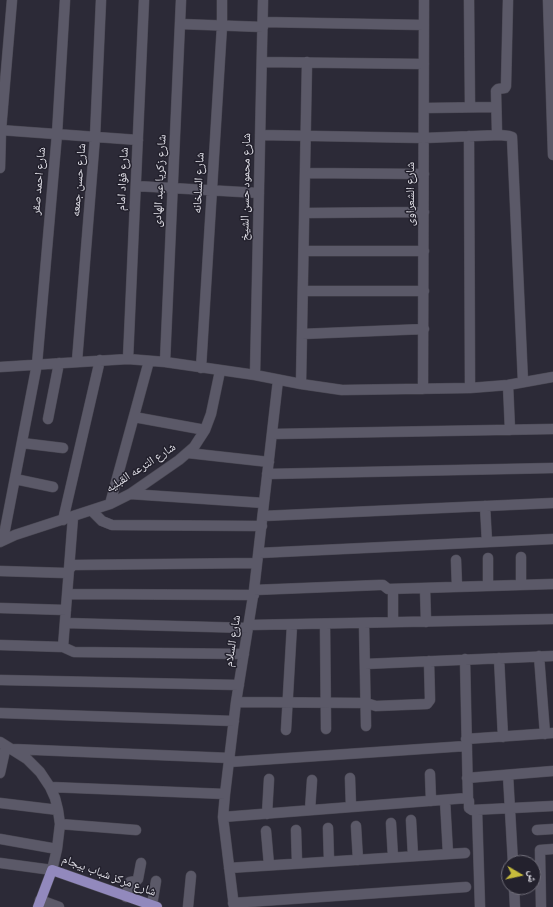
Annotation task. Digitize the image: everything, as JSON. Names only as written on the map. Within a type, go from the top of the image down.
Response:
[{"type":"main road","name":"شارع مركز شباب بيجام","points":[[52,870],[154,906]]},
{"type":"main road","points":[[39,903],[52,870]]},
{"type":"street","points":[[0,168],[1,130],[12,0]]},
{"type":"street","name":"شارع احمد صقر","points":[[1,541],[15,480],[37,364],[56,134],[65,0]]},
{"type":"street","name":"شارع حسن جمعه","points":[[77,361],[95,137],[100,0]]},
{"type":"street","name":"شارع فؤاد امام","points":[[128,359],[144,0]]},
{"type":"street","name":"شارع زكريا عبد الهادى","points":[[164,362],[181,0]]},
{"type":"street","name":"شارع السلخانه","points":[[201,368],[222,26],[222,0]]},
{"type":"street","name":"شارع محمود حسن الشيخ","points":[[255,375],[263,0]]},
{"type":"street","name":"شارع الشعراوى","points":[[424,0],[424,389]]},
{"type":"street","points":[[469,0],[470,107]]},
{"type":"street","points":[[500,135],[497,133],[497,90],[506,86],[508,0]]},
{"type":"street","points":[[548,0],[553,155]]},
{"type":"street","points":[[180,24],[222,26],[263,24],[424,25]]},
{"type":"street","points":[[262,62],[424,64]]},
{"type":"street","points":[[301,384],[307,62]]},
{"type":"street","points":[[424,108],[496,107]]},
{"type":"street","points":[[1,130],[138,140]]},
{"type":"street","points":[[260,134],[424,138],[500,135],[512,137],[523,382]]},
{"type":"street","points":[[470,136],[470,388]]},
{"type":"street","points":[[305,173],[424,174]]},
{"type":"street","points":[[136,186],[259,193]]},
{"type":"street","points":[[304,213],[424,212]]},
{"type":"street","points":[[304,251],[424,250]]},
{"type":"street","points":[[303,291],[424,290]]},
{"type":"street","points":[[302,334],[424,330]]},
{"type":"street","points":[[0,367],[128,359],[164,362],[255,375],[342,390],[470,388],[508,385],[553,377]]},
{"type":"street","points":[[63,647],[69,571],[68,518],[100,360]]},
{"type":"street","points":[[110,504],[149,361]]},
{"type":"street","points":[[48,419],[59,363]]},
{"type":"street","name":"شارع الترعه القبليه","points":[[1,541],[110,504],[130,494],[179,460],[194,447],[205,430],[211,414],[220,371]]},
{"type":"street","name":"شارع السلام","points":[[234,905],[223,817],[236,702],[258,563],[278,380]]},
{"type":"street","points":[[508,385],[510,430]]},
{"type":"street","points":[[134,417],[205,430]]},
{"type":"street","points":[[272,434],[553,429]]},
{"type":"street","points":[[22,442],[63,448]]},
{"type":"street","points":[[188,453],[269,462]]},
{"type":"street","points":[[267,474],[553,468]]},
{"type":"street","points":[[15,480],[53,487]]},
{"type":"street","points":[[130,494],[264,503]]},
{"type":"street","points":[[92,511],[102,521],[112,525],[262,521],[485,506],[553,503]]},
{"type":"street","points":[[485,506],[487,542]]},
{"type":"street","points":[[259,553],[553,539]]},
{"type":"street","points":[[521,557],[521,585]]},
{"type":"street","points":[[488,558],[488,586]]},
{"type":"street","points":[[456,560],[457,587]]},
{"type":"street","points":[[0,571],[66,573],[73,565],[258,563]]},
{"type":"street","points":[[67,594],[254,592],[379,584],[383,585],[387,589],[553,584]]},
{"type":"street","points":[[425,588],[426,622]]},
{"type":"street","points":[[393,622],[394,589]]},
{"type":"street","points":[[0,608],[66,610]]},
{"type":"street","points":[[65,623],[248,626],[553,619]]},
{"type":"street","points":[[364,623],[366,726]]},
{"type":"street","points":[[325,624],[326,729]]},
{"type":"street","points":[[286,730],[292,625]]},
{"type":"street","points":[[0,645],[63,647],[74,652],[244,654]]},
{"type":"street","points":[[6,746],[229,760],[466,742],[549,733],[539,656]]},
{"type":"street","points":[[365,664],[553,656]]},
{"type":"street","points":[[499,658],[503,737]]},
{"type":"street","points":[[465,660],[467,778],[470,809],[477,810],[553,806]]},
{"type":"street","points":[[236,702],[366,703],[376,706],[426,704],[430,700],[429,661]]},
{"type":"street","points":[[0,680],[239,685]]},
{"type":"street","points":[[0,713],[234,721]]},
{"type":"street","points":[[0,773],[6,746]]},
{"type":"street","points":[[0,862],[52,870],[57,849],[60,824],[58,810],[50,787],[40,772],[27,759],[6,746]]},
{"type":"street","points":[[467,778],[553,771]]},
{"type":"street","points":[[430,774],[431,801]]},
{"type":"street","points":[[508,775],[513,855]]},
{"type":"street","points":[[350,778],[351,807]]},
{"type":"street","points":[[267,814],[269,779]]},
{"type":"street","points":[[310,810],[312,780]]},
{"type":"street","points":[[50,787],[225,794]]},
{"type":"street","points":[[223,817],[468,799]]},
{"type":"street","points":[[445,800],[448,854]]},
{"type":"street","points":[[0,803],[58,810]]},
{"type":"street","points":[[477,810],[480,907]]},
{"type":"street","points":[[411,820],[413,856]]},
{"type":"street","points":[[391,823],[393,857]]},
{"type":"street","points":[[60,824],[136,830]]},
{"type":"street","points":[[356,826],[358,860]]},
{"type":"street","points":[[328,828],[329,861]]},
{"type":"street","points":[[537,830],[553,829]]},
{"type":"street","points":[[296,830],[297,863]]},
{"type":"street","points":[[266,831],[269,865]]},
{"type":"street","points":[[0,839],[57,849]]},
{"type":"street","points":[[541,907],[540,850],[553,849]]},
{"type":"street","points":[[230,868],[465,853]]},
{"type":"street","points":[[126,897],[130,882],[137,881],[138,879],[141,863]]},
{"type":"street","points":[[188,907],[191,876]]},
{"type":"street","points":[[154,906],[156,881]]},
{"type":"street","points":[[234,905],[466,887]]},
{"type":"street","points":[[514,895],[515,907]]},
{"type":"street","points":[[39,903],[59,907]]}]
